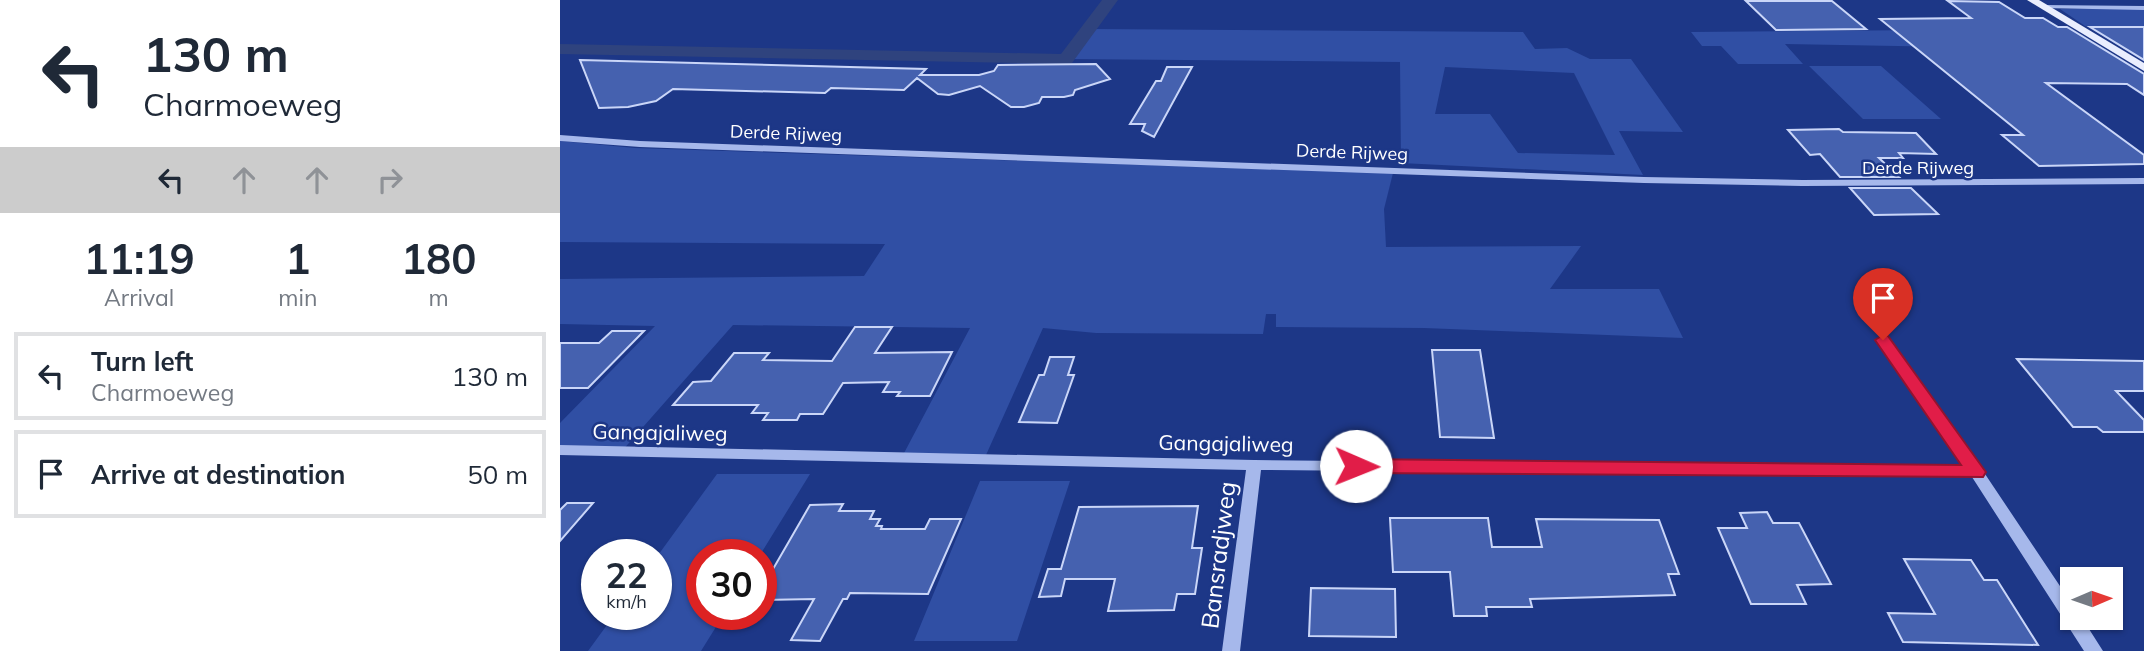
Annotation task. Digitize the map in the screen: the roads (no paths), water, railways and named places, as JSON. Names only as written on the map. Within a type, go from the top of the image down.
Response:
[{"type":"main road","points":[[2032,0],[2144,68]]},
{"type":"street","points":[[2043,7],[2144,8]]},
{"type":"street","name":"Derde Rijweg","points":[[560,138],[640,144],[1644,180],[1802,183],[2144,181]]},
{"type":"street","points":[[1883,340],[1976,472],[2094,651]]},
{"type":"street","name":"Gangajaliweg","points":[[560,450],[1254,465],[1976,472]]},
{"type":"street","name":"Bansradjweg","points":[[1231,651],[1254,465]]},
{"type":"waterway","points":[[560,49],[1066,59],[1110,0]]}]
